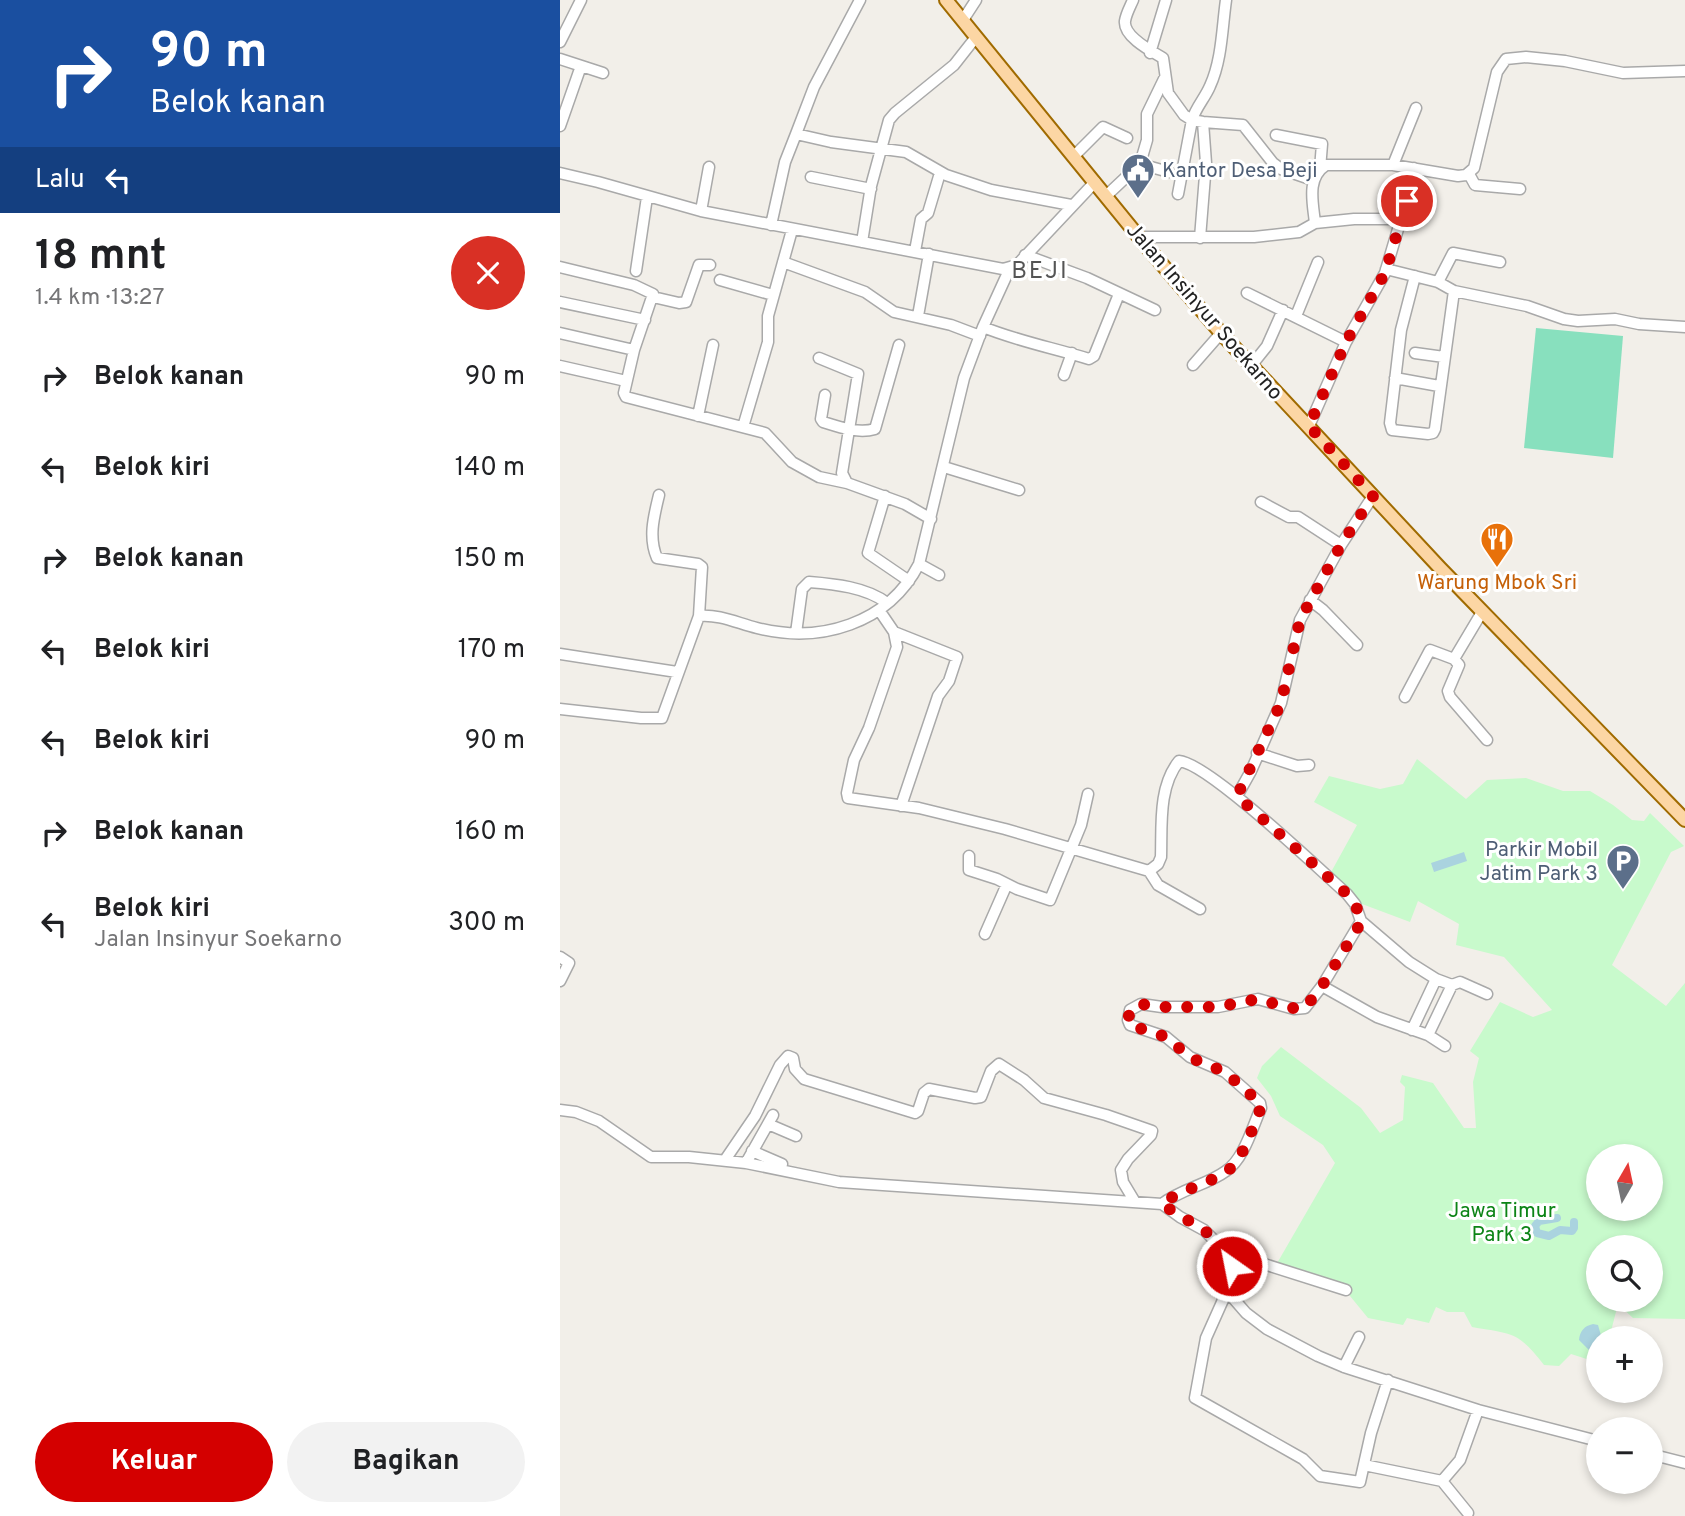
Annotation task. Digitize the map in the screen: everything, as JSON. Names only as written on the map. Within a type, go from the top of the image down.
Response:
[{"type":"main road","name":"Jalan Insinyur Soekarno","points":[[946,0],[1221,333],[1482,612],[1685,820]]},
{"type":"street","points":[[560,42],[581,0]]},
{"type":"street","points":[[771,225],[785,162],[814,87],[860,0]]},
{"type":"street","points":[[963,20],[976,0]]},
{"type":"street","points":[[1133,0],[1125,22],[1126,29],[1150,53],[1163,58],[1168,93],[1184,115],[1203,122],[1243,125],[1273,163],[1281,169],[1313,180]]},
{"type":"street","points":[[1150,53],[1166,0]]},
{"type":"street","points":[[1178,194],[1195,110],[1210,87],[1219,62],[1226,0]]},
{"type":"street","points":[[862,242],[871,189],[886,128],[895,113],[954,65],[976,37]]},
{"type":"street","points":[[1320,169],[1331,164],[1393,166],[1458,176],[1469,174],[1474,169],[1478,155],[1497,72],[1506,59],[1526,57],[1565,61],[1623,73],[1685,71]]},
{"type":"street","points":[[560,59],[603,73]]},
{"type":"street","points":[[560,126],[581,66]]},
{"type":"street","points":[[1106,196],[1140,164],[1147,140],[1147,114],[1164,79]]},
{"type":"street","points":[[1393,166],[1416,108]]},
{"type":"street","points":[[1200,238],[1206,163],[1203,122]]},
{"type":"street","points":[[1074,156],[1103,127],[1127,138]]},
{"type":"street","points":[[796,134],[909,153],[940,173],[991,190],[1071,205]]},
{"type":"street","points":[[1276,135],[1320,143],[1323,146],[1320,169],[1313,180],[1315,223]]},
{"type":"street","points":[[1140,164],[1169,172]]},
{"type":"street","points":[[701,211],[709,167]]},
{"type":"street","points":[[1309,426],[1346,342],[1386,270],[1415,168]]},
{"type":"street","points":[[560,173],[701,211],[915,251],[984,267],[1010,268]]},
{"type":"street","points":[[915,251],[920,221],[928,214],[940,173]]},
{"type":"street","points":[[1469,174],[1475,185],[1520,190]]},
{"type":"street","points":[[811,177],[871,189]]},
{"type":"street","points":[[699,616],[731,620],[758,629],[831,632],[854,624],[883,607],[909,581],[919,564],[964,378],[981,331],[1010,268],[1095,181]]},
{"type":"street","points":[[636,271],[647,197]]},
{"type":"street","points":[[1139,237],[1254,237],[1299,232],[1315,223],[1354,219],[1401,219]]},
{"type":"street","points":[[743,427],[768,342],[768,316],[792,230]]},
{"type":"street","points":[[1438,282],[1453,253],[1500,262]]},
{"type":"street","points":[[918,316],[929,254]]},
{"type":"street","points":[[1025,255],[1087,278],[1155,310]]},
{"type":"street","points":[[783,262],[868,294],[894,312],[1089,359],[1094,356],[1119,294]]},
{"type":"street","points":[[1296,316],[1318,262]]},
{"type":"street","points":[[560,267],[634,285],[652,293],[653,297],[679,303],[686,302],[699,265],[709,265]]},
{"type":"street","points":[[1386,270],[1438,282],[1454,291],[1527,306],[1564,319],[1615,319],[1639,324],[1685,327]]},
{"type":"street","points":[[1415,276],[1401,330],[1390,423],[1392,430],[1433,433],[1454,291]]},
{"type":"street","points":[[720,280],[773,295]]},
{"type":"street","points":[[1247,293],[1346,342]]},
{"type":"street","points":[[653,297],[634,350],[626,381],[626,397],[765,433],[785,457],[819,477],[847,483],[905,503],[931,519]]},
{"type":"street","points":[[560,302],[645,320]]},
{"type":"street","points":[[1251,366],[1268,346],[1283,310]]},
{"type":"street","points":[[560,333],[634,350]]},
{"type":"street","points":[[1193,365],[1221,333]]},
{"type":"street","points":[[698,416],[713,345]]},
{"type":"street","points":[[825,395],[821,419],[823,422],[849,429],[875,429],[899,345]]},
{"type":"street","points":[[1064,375],[1072,353]]},
{"type":"street","points":[[1415,353],[1444,358]]},
{"type":"street","points":[[819,358],[858,374],[842,473],[847,483]]},
{"type":"street","points":[[560,366],[626,381]]},
{"type":"street","points":[[1395,378],[1440,386]]},
{"type":"street","points":[[944,467],[1019,490]]},
{"type":"street","points":[[560,709],[659,719],[666,710],[677,672],[699,616],[702,567],[698,564],[657,558],[651,541],[659,495]]},
{"type":"street","points":[[885,496],[868,553],[909,581]]},
{"type":"street","points":[[1237,796],[1281,703],[1296,633],[1310,600],[1373,496]]},
{"type":"street","points":[[1261,502],[1289,517],[1298,517],[1341,545]]},
{"type":"street","points":[[919,564],[939,575]]},
{"type":"street","points":[[796,632],[802,589],[809,582],[839,585],[879,597],[894,632],[897,647],[894,658],[869,728],[854,760],[847,793],[851,800],[919,808],[1005,829],[1149,871],[1158,885],[1200,909]]},
{"type":"street","points":[[1310,600],[1357,645]]},
{"type":"street","points":[[1454,659],[1482,612]]},
{"type":"street","points":[[894,632],[957,657],[948,681],[938,696],[901,806]]},
{"type":"street","points":[[1405,697],[1430,650],[1454,659],[1458,662],[1458,668],[1448,688],[1448,694],[1487,740]]},
{"type":"street","points":[[560,654],[677,672]]},
{"type":"street","points":[[1258,753],[1297,766],[1309,765]]},
{"type":"street","points":[[1149,871],[1161,858],[1166,786],[1179,761],[1195,766],[1237,796],[1347,894],[1355,904],[1362,921],[1409,962],[1436,979],[1452,985],[1460,982],[1487,994]]},
{"type":"street","points":[[969,856],[969,870],[1050,900],[1081,825],[1088,794]]},
{"type":"street","points":[[985,934],[1006,884]]},
{"type":"street","points":[[1162,1204],[1171,1197],[1227,1171],[1244,1147],[1261,1108],[1260,1103],[1225,1072],[1191,1058],[1166,1037],[1130,1025],[1130,1010],[1140,1004],[1172,1008],[1218,1007],[1258,999],[1300,1009],[1309,1004],[1322,986],[1362,921]]},
{"type":"street","points":[[560,957],[569,962],[560,981]]},
{"type":"street","points":[[1412,1030],[1436,979]]},
{"type":"street","points":[[1428,1035],[1452,985]]},
{"type":"street","points":[[1322,986],[1377,1017],[1428,1035],[1445,1046]]},
{"type":"street","points":[[725,1160],[755,1116],[780,1065],[788,1056],[793,1058],[798,1074],[812,1083],[915,1113],[929,1089],[981,1097],[991,1071],[999,1064],[1024,1080],[1044,1098],[1107,1115],[1152,1131],[1152,1136],[1128,1159],[1121,1170],[1123,1182],[1135,1202]]},
{"type":"street","points":[[560,1110],[576,1112],[599,1121],[651,1157],[725,1160],[839,1182],[1162,1204],[1205,1230],[1226,1252],[1232,1266],[1233,1298],[1256,1322],[1344,1367],[1478,1410],[1586,1438]]},
{"type":"street","points":[[746,1163],[770,1119],[796,1136]]},
{"type":"street","points":[[752,1151],[782,1164]]},
{"type":"street","points":[[1226,1252],[1346,1290]]},
{"type":"street","points":[[1232,1287],[1227,1291],[1206,1338],[1195,1398],[1303,1459],[1321,1476],[1358,1483],[1361,1481],[1371,1433],[1388,1380]]},
{"type":"street","points":[[1344,1367],[1359,1338]]},
{"type":"street","points":[[1442,1480],[1460,1460],[1478,1410]]},
{"type":"street","points":[[1663,1457],[1685,1463]]},
{"type":"street","points":[[1364,1465],[1442,1480],[1468,1513]]},
{"type":"green space","points":[[1536,328],[1623,336],[1613,458],[1524,448]]},
{"type":"green space","name":"Jawa Timur Park 3","points":[[1417,759],[1466,799],[1487,780],[1526,778],[1563,791],[1590,791],[1632,820],[1644,821],[1650,813],[1684,846],[1671,852],[1612,965],[1666,1006],[1685,983],[1685,1319],[1633,1318],[1627,1312],[1663,1312],[1663,1235],[1586,1235],[1586,1312],[1616,1312],[1612,1326],[1586,1326],[1586,1359],[1571,1354],[1559,1366],[1544,1365],[1527,1346],[1513,1336],[1472,1327],[1464,1312],[1447,1312],[1436,1307],[1429,1323],[1407,1318],[1403,1325],[1368,1318],[1341,1285],[1276,1265],[1335,1163],[1323,1145],[1280,1116],[1271,1096],[1257,1078],[1262,1066],[1281,1047],[1361,1108],[1380,1133],[1403,1120],[1405,1087],[1400,1082],[1402,1075],[1433,1083],[1464,1128],[1476,1128],[1473,1082],[1479,1058],[1470,1051],[1500,1002],[1533,1017],[1552,1010],[1504,957],[1456,945],[1459,924],[1418,901],[1410,922],[1362,904],[1330,874],[1357,825],[1314,802],[1329,776],[1380,789],[1403,784]]},
{"type":"water","points":[[1464,852],[1467,861],[1434,872],[1431,863]]},
{"type":"water","points":[[1586,1327],[1586,1347],[1579,1340]]},
{"type":"waterway","points":[[1557,1218],[1539,1221],[1535,1226],[1537,1233],[1549,1236],[1560,1230],[1572,1231],[1574,1222]]},
{"type":"place","name":"Kantor Desa Beji","points":[[1138,200]]},
{"type":"place","name":"Warung Mbok Sri","points":[[1497,569]]},
{"type":"place","name":"Parkir Mobil Jatim Park 3","points":[[1623,891]]},
{"type":"district","name":"BEJI","points":[[1040,270]]},
{"type":"route","points":[[1232,1266],[1226,1252],[1212,1236],[1162,1204],[1171,1197],[1227,1171],[1244,1147],[1261,1108],[1260,1103],[1234,1077],[1191,1058],[1166,1037],[1130,1025],[1128,1016],[1130,1010],[1140,1004],[1182,1008],[1218,1007],[1258,999],[1294,1009],[1305,1008],[1322,986],[1362,921],[1355,904],[1347,894],[1237,796],[1281,703],[1300,620],[1341,545],[1373,496],[1309,426],[1346,342],[1385,273],[1407,201]]}]
